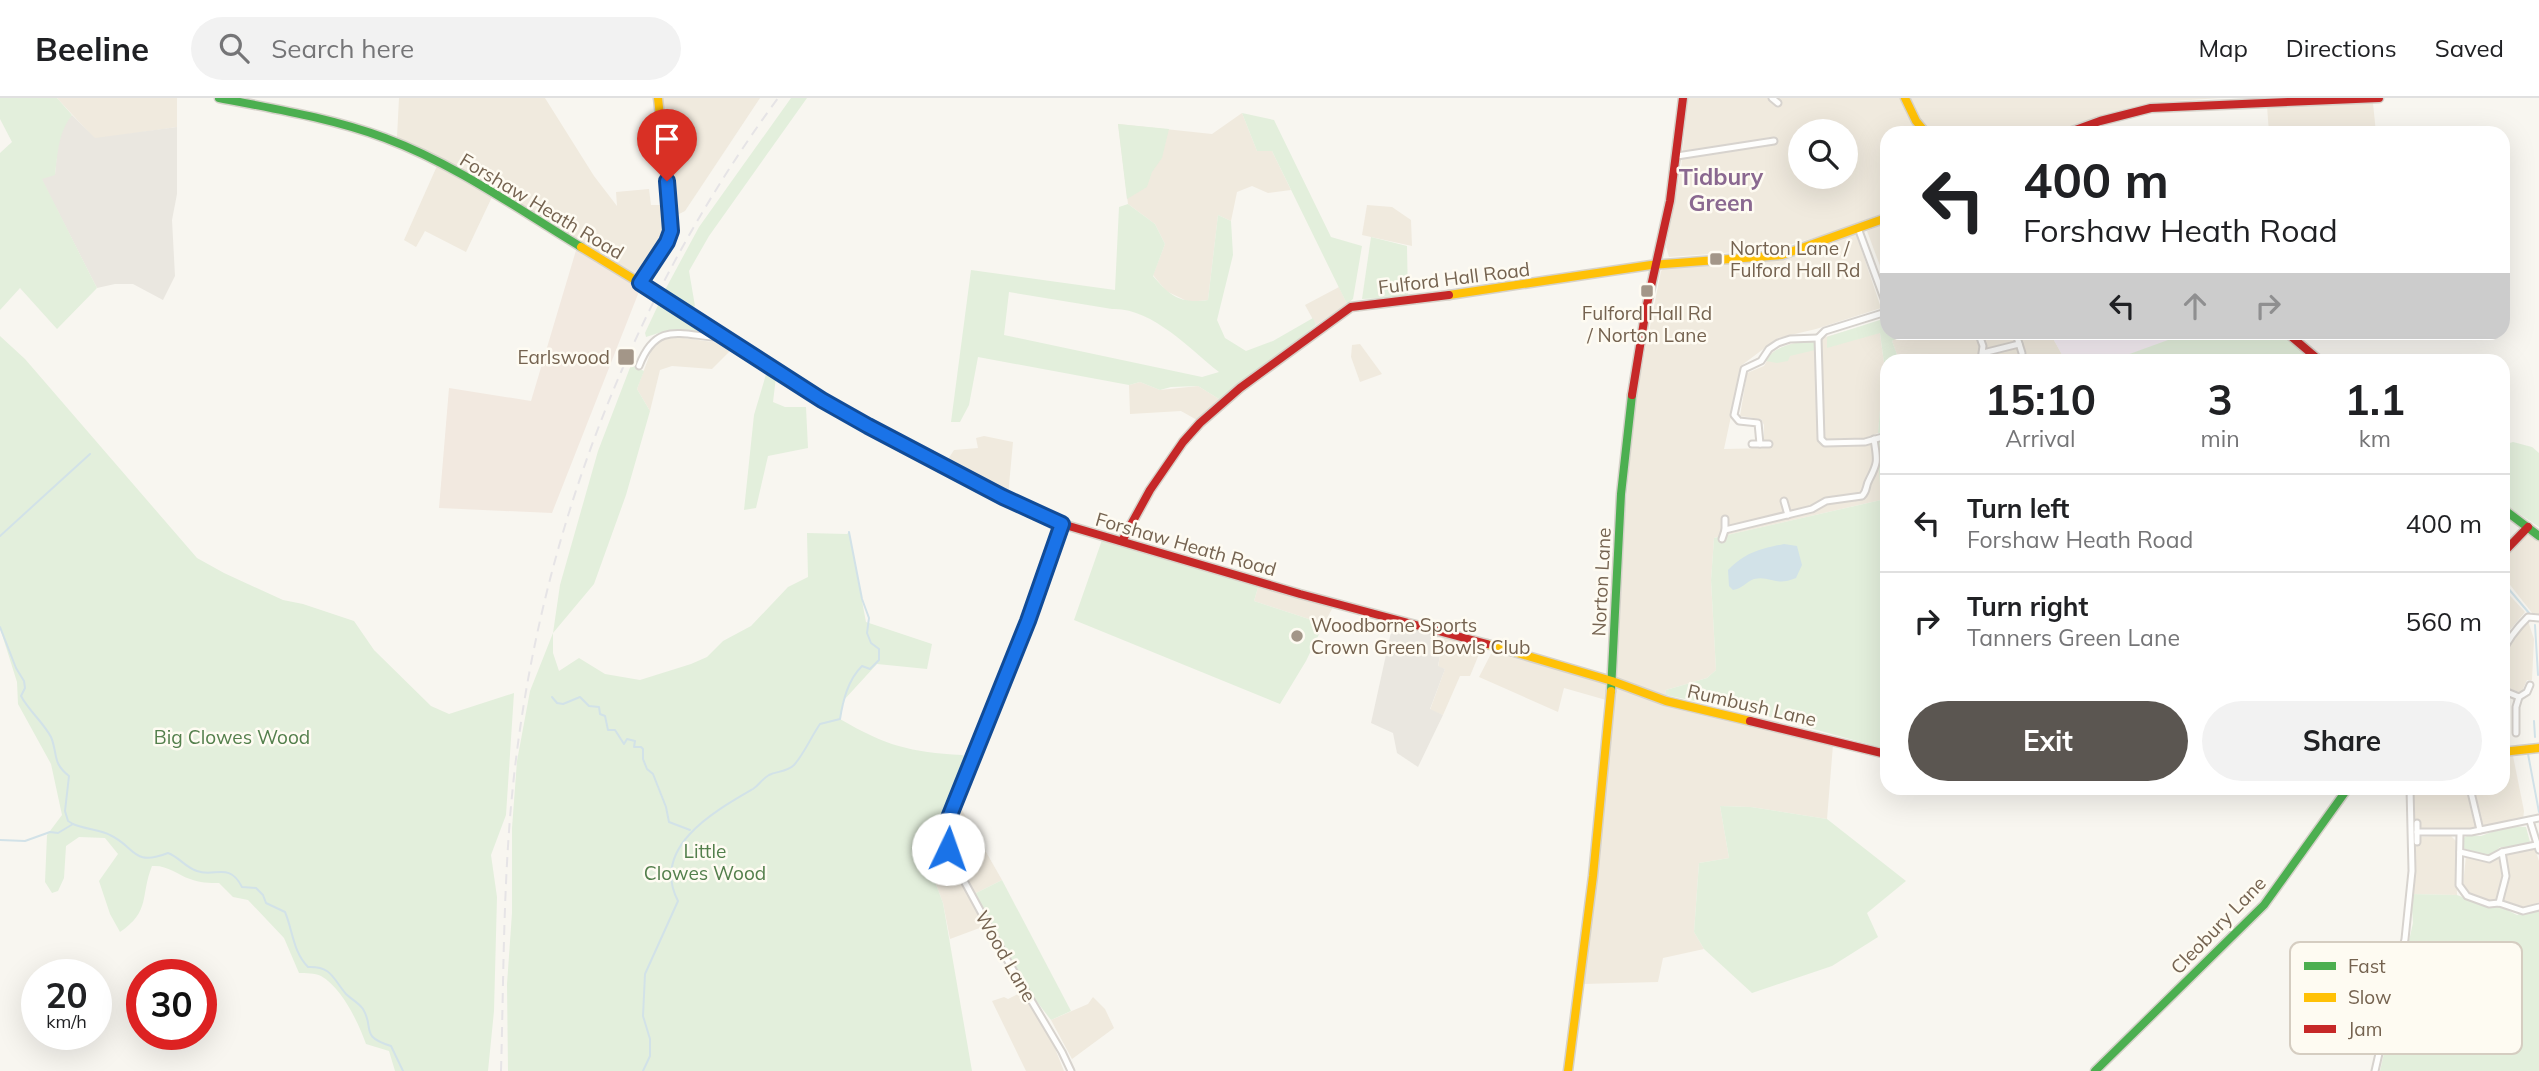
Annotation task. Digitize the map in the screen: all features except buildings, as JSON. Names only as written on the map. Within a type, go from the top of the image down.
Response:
[{"type":"street","name":"Forshaw Heath Road","points":[[219,98],[322,118],[425,155],[665,298],[868,426],[1003,497],[1062,524],[1612,681]]},
{"type":"street","points":[[640,283],[667,242],[672,226],[658,98]]},
{"type":"street","name":"Norton Lane","points":[[1568,1071],[1593,876],[1612,681],[1625,446],[1633,380],[1677,156],[1683,98]]},
{"type":"street","points":[[1772,98],[1778,103]]},
{"type":"street","points":[[1905,98],[1920,126]]},
{"type":"street","points":[[2086,126],[2151,108],[2379,98]]},
{"type":"street","points":[[1677,156],[1774,141]]},
{"type":"street","name":"Fulford Hall Road","points":[[1122,541],[1150,490],[1183,442],[1200,424],[1240,388],[1351,307],[1511,288],[1655,265],[1782,255],[1880,220]]},
{"type":"street","points":[[1858,228],[1880,288]]},
{"type":"street","points":[[1760,443],[1758,423],[1739,421],[1734,415],[1744,369],[1762,361],[1769,349],[1778,343],[1818,338],[1825,331],[1880,314]]},
{"type":"street","points":[[639,366],[646,347],[658,335],[674,333],[727,338]]},
{"type":"street","points":[[1818,338],[1821,439],[1825,443],[1864,442],[1880,438]]},
{"type":"street","points":[[1980,340],[1983,353],[2019,344]]},
{"type":"street","points":[[2018,340],[2022,353]]},
{"type":"street","points":[[2295,340],[2312,354]]},
{"type":"street","points":[[1725,530],[1812,509],[1826,501],[1862,496],[1876,468],[1874,439]]},
{"type":"street","points":[[1752,444],[1769,443]]},
{"type":"street","points":[[1784,501],[1788,515]]},
{"type":"street","points":[[2510,514],[2539,536]]},
{"type":"street","points":[[1722,539],[1725,519]]},
{"type":"street","name":"Wood Lane","points":[[1062,524],[1028,621],[946,825],[950,855],[1071,1071]]},
{"type":"street","points":[[2510,546],[2528,527]]},
{"type":"street","points":[[2510,638],[2533,617]]},
{"type":"street","name":"Rumbush Lane","points":[[1612,681],[1667,701],[1880,753]]},
{"type":"street","points":[[2516,733],[2514,723],[2519,697],[2527,692],[2530,684]]},
{"type":"street","points":[[2510,693],[2519,697]]},
{"type":"street","points":[[2514,723],[2524,725]]},
{"type":"street","points":[[2510,751],[2539,748]]},
{"type":"street","name":"Cleobury Lane","points":[[2095,1071],[2264,905],[2344,795]]},
{"type":"street","points":[[2404,942],[2412,871],[2410,795]]},
{"type":"street","points":[[2472,795],[2480,830]]},
{"type":"street","points":[[2417,832],[2460,833],[2539,818]]},
{"type":"street","points":[[2460,852],[2488,859],[2502,852],[2537,848],[2529,821]]},
{"type":"street","points":[[2417,824],[2417,842]]},
{"type":"street","points":[[2460,833],[2459,886],[2462,892],[2489,904],[2499,902],[2524,911],[2539,907]]},
{"type":"street","points":[[2499,902],[2505,876],[2502,852]]},
{"type":"shaded area","points":[[57,98],[177,98],[177,127],[95,139]]},
{"type":"shaded area","points":[[399,98],[545,98],[594,176],[617,206],[616,192],[649,189],[651,205],[661,205],[667,200],[668,229],[638,276],[544,218],[397,137]]},
{"type":"shaded area","points":[[662,98],[760,98],[685,211],[675,216]]},
{"type":"shaded area","points":[[1688,98],[1901,98],[1914,126],[1880,126],[1880,214],[1789,245],[1751,251],[1669,257],[1666,247],[1681,168]]},
{"type":"shaded area","points":[[1910,98],[2221,98],[2158,102],[2073,126],[1924,126]]},
{"type":"shaded area","points":[[2373,103],[2375,126],[2268,126],[2267,106]]},
{"type":"shaded area","points":[[1242,113],[1257,151],[1272,151],[1291,190],[1268,193],[1252,186],[1237,192],[1231,221],[1218,215],[1208,300],[1189,302],[1166,291],[1153,275],[1165,244],[1155,224],[1128,204],[1118,124],[1212,134]]},
{"type":"shaded area","points":[[72,115],[95,138],[177,127],[177,194],[172,220],[175,276],[163,300],[133,284],[97,288],[41,178],[55,174],[58,143],[63,126]]},
{"type":"shaded area","points":[[437,166],[492,197],[466,252],[425,231],[416,247],[404,240]]},
{"type":"shaded area","points":[[1367,205],[1392,207],[1411,220],[1412,246],[1362,235]]},
{"type":"shaded area","points":[[1880,226],[1880,266],[1867,231]]},
{"type":"shaded area","points":[[1856,233],[1880,308],[1778,338],[1742,365],[1724,449],[1771,448],[1771,440],[1764,440],[1764,425],[1761,419],[1740,416],[1747,373],[1764,366],[1771,353],[1790,344],[1815,340],[1874,323],[1879,327],[1883,354],[1880,354],[1878,433],[1864,439],[1839,438],[1837,446],[1877,444],[1880,500],[1714,538],[1711,581],[1716,670],[1707,678],[1666,690],[1665,695],[1617,680],[1625,516],[1635,402],[1661,271],[1664,268],[1781,260]]},
{"type":"shaded area","points":[[577,247],[640,289],[552,513],[439,508],[449,388],[531,401]]},
{"type":"shaded area","points":[[1339,287],[1347,304],[1316,325],[1305,305]]},
{"type":"shaded area","points":[[660,337],[720,343],[729,345],[732,349],[712,369],[672,366],[660,370],[650,411],[637,389],[654,343]]},
{"type":"shaded area","points":[[2054,340],[2062,354],[1897,354],[1892,341]]},
{"type":"shaded area","points":[[2054,340],[2170,340],[2130,354],[2062,354]]},
{"type":"shaded area","points":[[1360,344],[1382,374],[1360,382],[1351,357],[1352,345]]},
{"type":"shaded area","points":[[1140,382],[1160,390],[1198,386],[1219,399],[1197,420],[1181,411],[1130,414],[1129,385]]},
{"type":"shaded area","points":[[984,436],[1013,442],[1008,496],[947,461],[954,450],[978,448],[976,438]]},
{"type":"shaded area","points":[[2528,533],[2539,541],[2539,614],[2533,614],[2510,585],[2510,550]]},
{"type":"shaded area","points":[[1784,544],[1797,546],[1802,565],[1796,578],[1783,581],[1754,579],[1733,590],[1729,586],[1728,570],[1741,559],[1760,550]]},
{"type":"shaded area","points":[[1259,584],[1333,607],[1324,624],[1254,601]]},
{"type":"shaded area","points":[[2510,596],[2525,612],[2510,630]]},
{"type":"shaded area","points":[[2528,621],[2534,639],[2532,680],[2527,680],[2519,692],[2510,689],[2510,632],[2514,635]]},
{"type":"shaded area","points":[[1393,623],[1444,635],[1438,666],[1445,669],[1430,709],[1443,715],[1418,767],[1397,753],[1393,733],[1371,723]]},
{"type":"shaded area","points":[[1444,635],[1482,647],[1470,676],[1460,676],[1443,715],[1430,710],[1445,669],[1438,667]]},
{"type":"shaded area","points":[[1494,648],[1607,683],[1606,700],[1564,688],[1558,712],[1479,677]]},
{"type":"shaded area","points":[[1616,686],[1833,745],[1827,819],[1751,807],[1720,806],[1729,858],[1699,863],[1694,932],[1704,949],[1663,958],[1658,982],[1583,984]]},
{"type":"shaded area","points":[[2510,756],[2513,756],[2524,811],[2523,820],[2463,830],[2420,830],[2419,822],[2413,823],[2413,795],[2510,795]]},
{"type":"shaded area","points":[[962,810],[1002,880],[974,894],[953,853],[950,835],[953,819]]},
{"type":"shaded area","points":[[2450,835],[2456,841],[2457,895],[2411,894],[2415,842],[2420,837]]},
{"type":"shaded area","points":[[2535,849],[2539,861],[2539,902],[2524,909],[2505,902],[2503,897],[2508,868],[2505,855]]},
{"type":"shaded area","points":[[944,850],[985,926],[950,939],[943,903],[931,871]]},
{"type":"shaded area","points":[[2466,856],[2490,862],[2500,858],[2504,871],[2498,898],[2494,902],[2468,893],[2463,885]]},
{"type":"shaded area","points":[[1022,992],[1054,1046],[1064,1071],[1026,1071],[992,1001],[1004,997],[1008,999]]},
{"type":"shaded area","points":[[1093,997],[1105,1009],[1114,1028],[1072,1059],[1051,1020],[1088,1004]]},
{"type":"green space","points":[[0,98],[57,98],[72,115],[61,136],[55,175],[42,179],[97,288],[57,329],[20,288],[0,310],[0,153],[12,142],[0,119]]},
{"type":"green space","points":[[791,98],[807,98],[709,236],[689,271],[695,306],[690,309],[665,290],[699,227]]},
{"type":"green space","points":[[1242,113],[1274,120],[1331,237],[1362,246],[1353,299],[1347,304],[1272,151],[1257,151]]},
{"type":"green space","points":[[1118,124],[1169,129],[1162,158],[1152,172],[1147,187],[1127,199]]},
{"type":"green space","points":[[1128,204],[1155,224],[1165,244],[1153,276],[1170,293],[1190,301],[1208,300],[1218,215],[1231,221],[1233,255],[1217,320],[1225,338],[1246,351],[1273,341],[1313,318],[1316,325],[1219,399],[1198,386],[1160,390],[1140,382],[1129,385],[978,357],[969,405],[960,422],[951,422],[971,270],[1115,290],[1119,207]],"holes":[[[1009,292],[1127,310],[1155,322],[1183,341],[1219,372],[1202,377],[1004,335]]]},
{"type":"green space","points":[[1371,237],[1407,246],[1408,297],[1362,299]]},
{"type":"green space","points":[[660,301],[711,334],[665,331],[646,337],[645,333]]},
{"type":"green space","points":[[1880,320],[1880,333],[1827,348],[1827,337]]},
{"type":"green space","name":"Big Clowes Wood","points":[[0,336],[25,359],[197,558],[283,600],[354,621],[374,650],[431,706],[449,714],[514,693],[506,815],[491,855],[497,897],[494,1011],[488,1071],[395,1071],[389,1051],[366,1044],[354,1016],[329,981],[321,976],[299,973],[284,938],[248,900],[233,897],[219,883],[197,881],[167,868],[152,866],[141,910],[120,932],[110,914],[99,881],[118,854],[105,838],[79,837],[66,846],[64,878],[58,891],[52,893],[45,882],[47,835],[62,815],[51,764],[18,704],[17,682],[0,628]]},
{"type":"green space","points":[[1814,340],[1815,350],[1790,356],[1788,361],[1766,361],[1781,348]]},
{"type":"green space","points":[[1881,340],[1894,340],[1897,354],[1883,354]]},
{"type":"green space","points":[[2168,340],[2292,340],[2308,354],[2130,354]]},
{"type":"green space","points":[[631,365],[644,371],[637,389],[650,411],[626,495],[594,584],[553,633],[560,585],[598,451]]},
{"type":"green space","points":[[767,371],[776,377],[773,402],[785,407],[806,407],[808,448],[768,456],[756,508],[744,510],[754,415]]},
{"type":"green space","points":[[1880,441],[1880,486],[1877,444]]},
{"type":"green space","points":[[2510,443],[2532,447],[2539,453],[2539,527],[2510,508]]},
{"type":"green space","points":[[1880,500],[1880,747],[1763,715],[1665,695],[1666,690],[1707,678],[1716,670],[1711,580],[1714,538]]},
{"type":"green space","name":"Little Clowes Wood","points":[[849,532],[866,622],[932,644],[927,669],[877,664],[843,701],[840,719],[871,736],[899,746],[967,757],[965,770],[943,825],[944,850],[931,871],[943,903],[972,1071],[508,1071],[507,984],[517,761],[530,691],[553,633],[553,653],[559,671],[579,658],[605,674],[640,680],[691,664],[707,657],[723,641],[751,626],[788,587],[808,577],[807,533]]},
{"type":"green space","points":[[1102,540],[1259,584],[1254,601],[1324,624],[1280,704],[1074,620]]},
{"type":"green space","points":[[1720,806],[1751,807],[1827,819],[1906,881],[1867,913],[1878,937],[1832,966],[1752,993],[1704,949],[1694,932],[1699,863],[1729,858]]},
{"type":"green space","points":[[2508,826],[2526,827],[2530,842],[2522,847],[2500,847],[2492,856],[2463,848],[2463,838],[2469,835],[2481,836]]},
{"type":"green space","points":[[1002,880],[1071,1011],[1051,1020],[1034,998],[974,894]]},
{"type":"green space","points":[[2411,894],[2457,895],[2485,906],[2501,907],[2517,915],[2539,905],[2539,1071],[2380,1071],[2384,1054],[2522,1054],[2522,942],[2409,942],[2413,923]]},
{"type":"waterway","points":[[0,536],[90,454]]},
{"type":"waterway","points":[[643,1071],[650,1056],[650,1039],[643,1016],[645,974],[678,901],[672,882],[673,864],[679,848],[691,833],[721,808],[753,789],[769,775],[794,765],[820,724],[840,719],[847,691],[857,672],[862,666],[870,669],[879,660],[879,649],[871,643],[867,633],[869,618],[862,599],[849,532]]},
{"type":"waterway","points":[[2510,590],[2529,613]]},
{"type":"waterway","points":[[2535,625],[2538,675]]},
{"type":"waterway","points":[[0,627],[24,681],[25,688],[21,696],[48,732],[58,762],[69,776],[65,811],[68,821],[73,824]]},
{"type":"waterway","points":[[552,697],[557,703],[563,704],[580,697],[589,706],[599,707],[600,714],[605,716],[608,730],[615,730],[624,744],[627,739],[635,741],[634,747],[643,749],[643,759],[647,769],[653,774],[669,822],[690,830]]},
{"type":"waterway","points":[[2534,721],[2535,737]]},
{"type":"waterway","points":[[2528,754],[2539,812]]},
{"type":"waterway","points":[[0,840],[25,841],[50,832],[58,833],[73,824],[110,835],[141,857],[156,857],[168,853],[197,871],[227,872],[237,879],[242,887],[256,888],[266,903],[285,912],[303,961],[308,967],[327,971],[361,1007],[371,1035],[391,1046],[403,1071]]},
{"type":"railway","points":[[501,1071],[505,915],[512,798],[530,670],[549,582],[574,496],[640,329],[681,249],[727,172],[778,98]]},
{"type":"traffic: fast","points":[[219,98],[303,115],[385,138],[486,188],[581,247]]},
{"type":"traffic: fast","points":[[640,283],[665,298]]},
{"type":"traffic: fast","points":[[665,298],[868,426],[976,483]]},
{"type":"traffic: fast","points":[[1611,691],[1621,494],[1632,395]]},
{"type":"traffic: fast","points":[[2510,514],[2539,536]]},
{"type":"traffic: fast","points":[[2095,1071],[2264,905],[2343,795]]},
{"type":"traffic: slow","points":[[581,247],[640,283],[667,242],[672,226],[658,98]]},
{"type":"traffic: slow","points":[[1905,98],[1920,126]]},
{"type":"traffic: slow","points":[[1449,295],[1651,265],[1782,255],[1880,220]]},
{"type":"traffic: slow","points":[[1487,644],[1612,681],[1666,701],[1750,721]]},
{"type":"traffic: slow","points":[[1568,1071],[1593,876],[1611,691]]},
{"type":"traffic: slow","points":[[2510,751],[2539,748]]},
{"type":"traffic: jam","points":[[1632,395],[1646,309],[1670,201],[1683,98]]},
{"type":"traffic: jam","points":[[2086,126],[2151,108],[2379,98]]},
{"type":"traffic: jam","points":[[1122,541],[1150,490],[1183,442],[1200,423],[1240,388],[1351,307],[1449,295]]},
{"type":"traffic: jam","points":[[2295,340],[2312,354]]},
{"type":"traffic: jam","points":[[976,483],[1062,524],[1300,594],[1487,644]]},
{"type":"traffic: jam","points":[[2510,546],[2528,527]]},
{"type":"traffic: jam","points":[[1750,721],[1880,753]]},
{"type":"place","name":"Norton Lane / Fulford Hall Rd","points":[[1716,259]]},
{"type":"place","name":"Fulford Hall Rd / Norton Lane","points":[[1647,291]]},
{"type":"place","name":"Earlswood","points":[[626,357]]},
{"type":"place","name":"Woodborne Sports Crown Green Bowls Club","points":[[1297,636]]},
{"type":"district","name":"Tidbury Green","points":[[1721,190]]},
{"type":"route","points":[[667,181],[672,217],[671,231],[667,242],[640,283],[822,400],[1003,497],[1062,524],[1028,621],[946,825],[948,849]]}]
